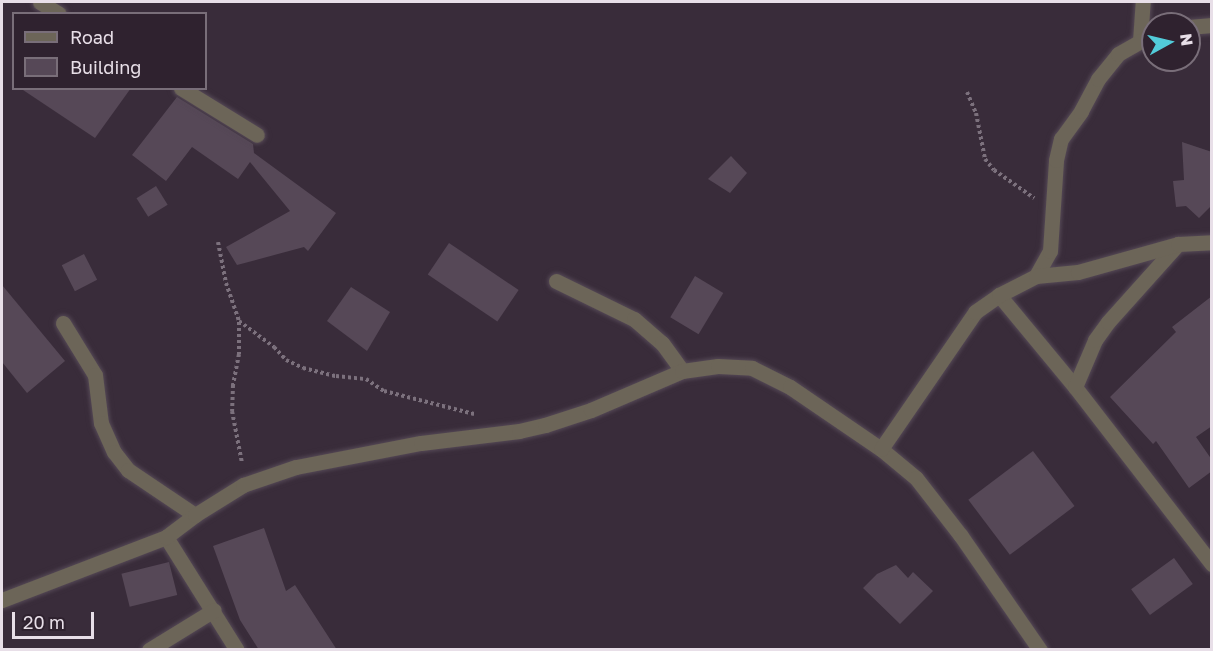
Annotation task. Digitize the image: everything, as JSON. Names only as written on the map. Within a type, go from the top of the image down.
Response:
[{"type":"street","points":[[39,2],[56,12]]},
{"type":"street","points":[[1036,276],[1050,251],[1056,160],[1061,139],[1081,111],[1098,79],[1118,54],[1141,41]]},
{"type":"street","points":[[184,90],[257,135]]},
{"type":"street","points":[[881,449],[975,312],[999,295],[1036,276],[1078,272],[1178,244],[1212,242]]},
{"type":"street","points":[[1075,387],[1095,340],[1108,322],[1178,244]]},
{"type":"street","points":[[556,281],[634,318],[662,343],[682,371]]},
{"type":"street","points":[[999,295],[1075,387],[1212,564]]},
{"type":"street","points":[[63,323],[95,375],[101,423],[114,452],[128,470],[195,515]]},
{"type":"street","points":[[2,600],[166,537],[243,484],[296,467],[421,443],[519,431],[545,425],[591,410],[682,371],[718,366],[752,368],[790,387],[881,449],[916,478],[961,536],[1040,650]]},
{"type":"street","points":[[166,537],[214,610],[237,650]]},
{"type":"street","points":[[149,650],[214,610]]},
{"type":"path","points":[[967,92],[976,113],[985,159],[994,170],[1054,212]]},
{"type":"path","points":[[218,242],[226,283],[239,321],[239,354],[233,385],[232,411],[243,484]]},
{"type":"path","points":[[239,321],[274,347],[286,360],[303,368],[318,369],[336,376],[366,379],[384,391],[483,416]]},
{"type":"building","points":[[23,90],[130,90],[95,138]]},
{"type":"building","points":[[177,97],[253,144],[254,153],[336,213],[308,251],[304,247],[237,265],[226,247],[290,211],[250,162],[238,179],[192,147],[166,181],[132,155]]},
{"type":"building","points":[[1182,142],[1212,152],[1212,205],[1199,218],[1186,206],[1176,207],[1173,181],[1184,180]]},
{"type":"building","points":[[731,156],[747,173],[730,193],[708,179]]},
{"type":"building","points":[[156,186],[168,205],[148,217],[136,198]]},
{"type":"building","points":[[449,243],[519,290],[497,321],[428,275]]},
{"type":"building","points":[[84,254],[97,280],[75,291],[62,265]]},
{"type":"building","points":[[695,276],[723,293],[699,334],[670,317]]},
{"type":"building","points":[[2,285],[65,361],[27,393],[2,362]]},
{"type":"building","points":[[351,287],[390,312],[367,351],[327,321]]},
{"type":"building","points":[[1212,296],[1212,426],[1196,437],[1212,460],[1212,471],[1189,488],[1156,441],[1153,444],[1110,397],[1176,332],[1172,327]]},
{"type":"building","points":[[1033,451],[1075,506],[1010,555],[968,500]]},
{"type":"building","points":[[264,528],[286,591],[295,585],[337,650],[259,650],[240,620],[213,546]]},
{"type":"building","points":[[1174,558],[1193,584],[1150,615],[1131,589]]},
{"type":"building","points":[[169,562],[177,595],[130,607],[121,574]]},
{"type":"building","points":[[896,565],[908,578],[913,572],[933,591],[900,624],[863,588],[877,574]]}]
